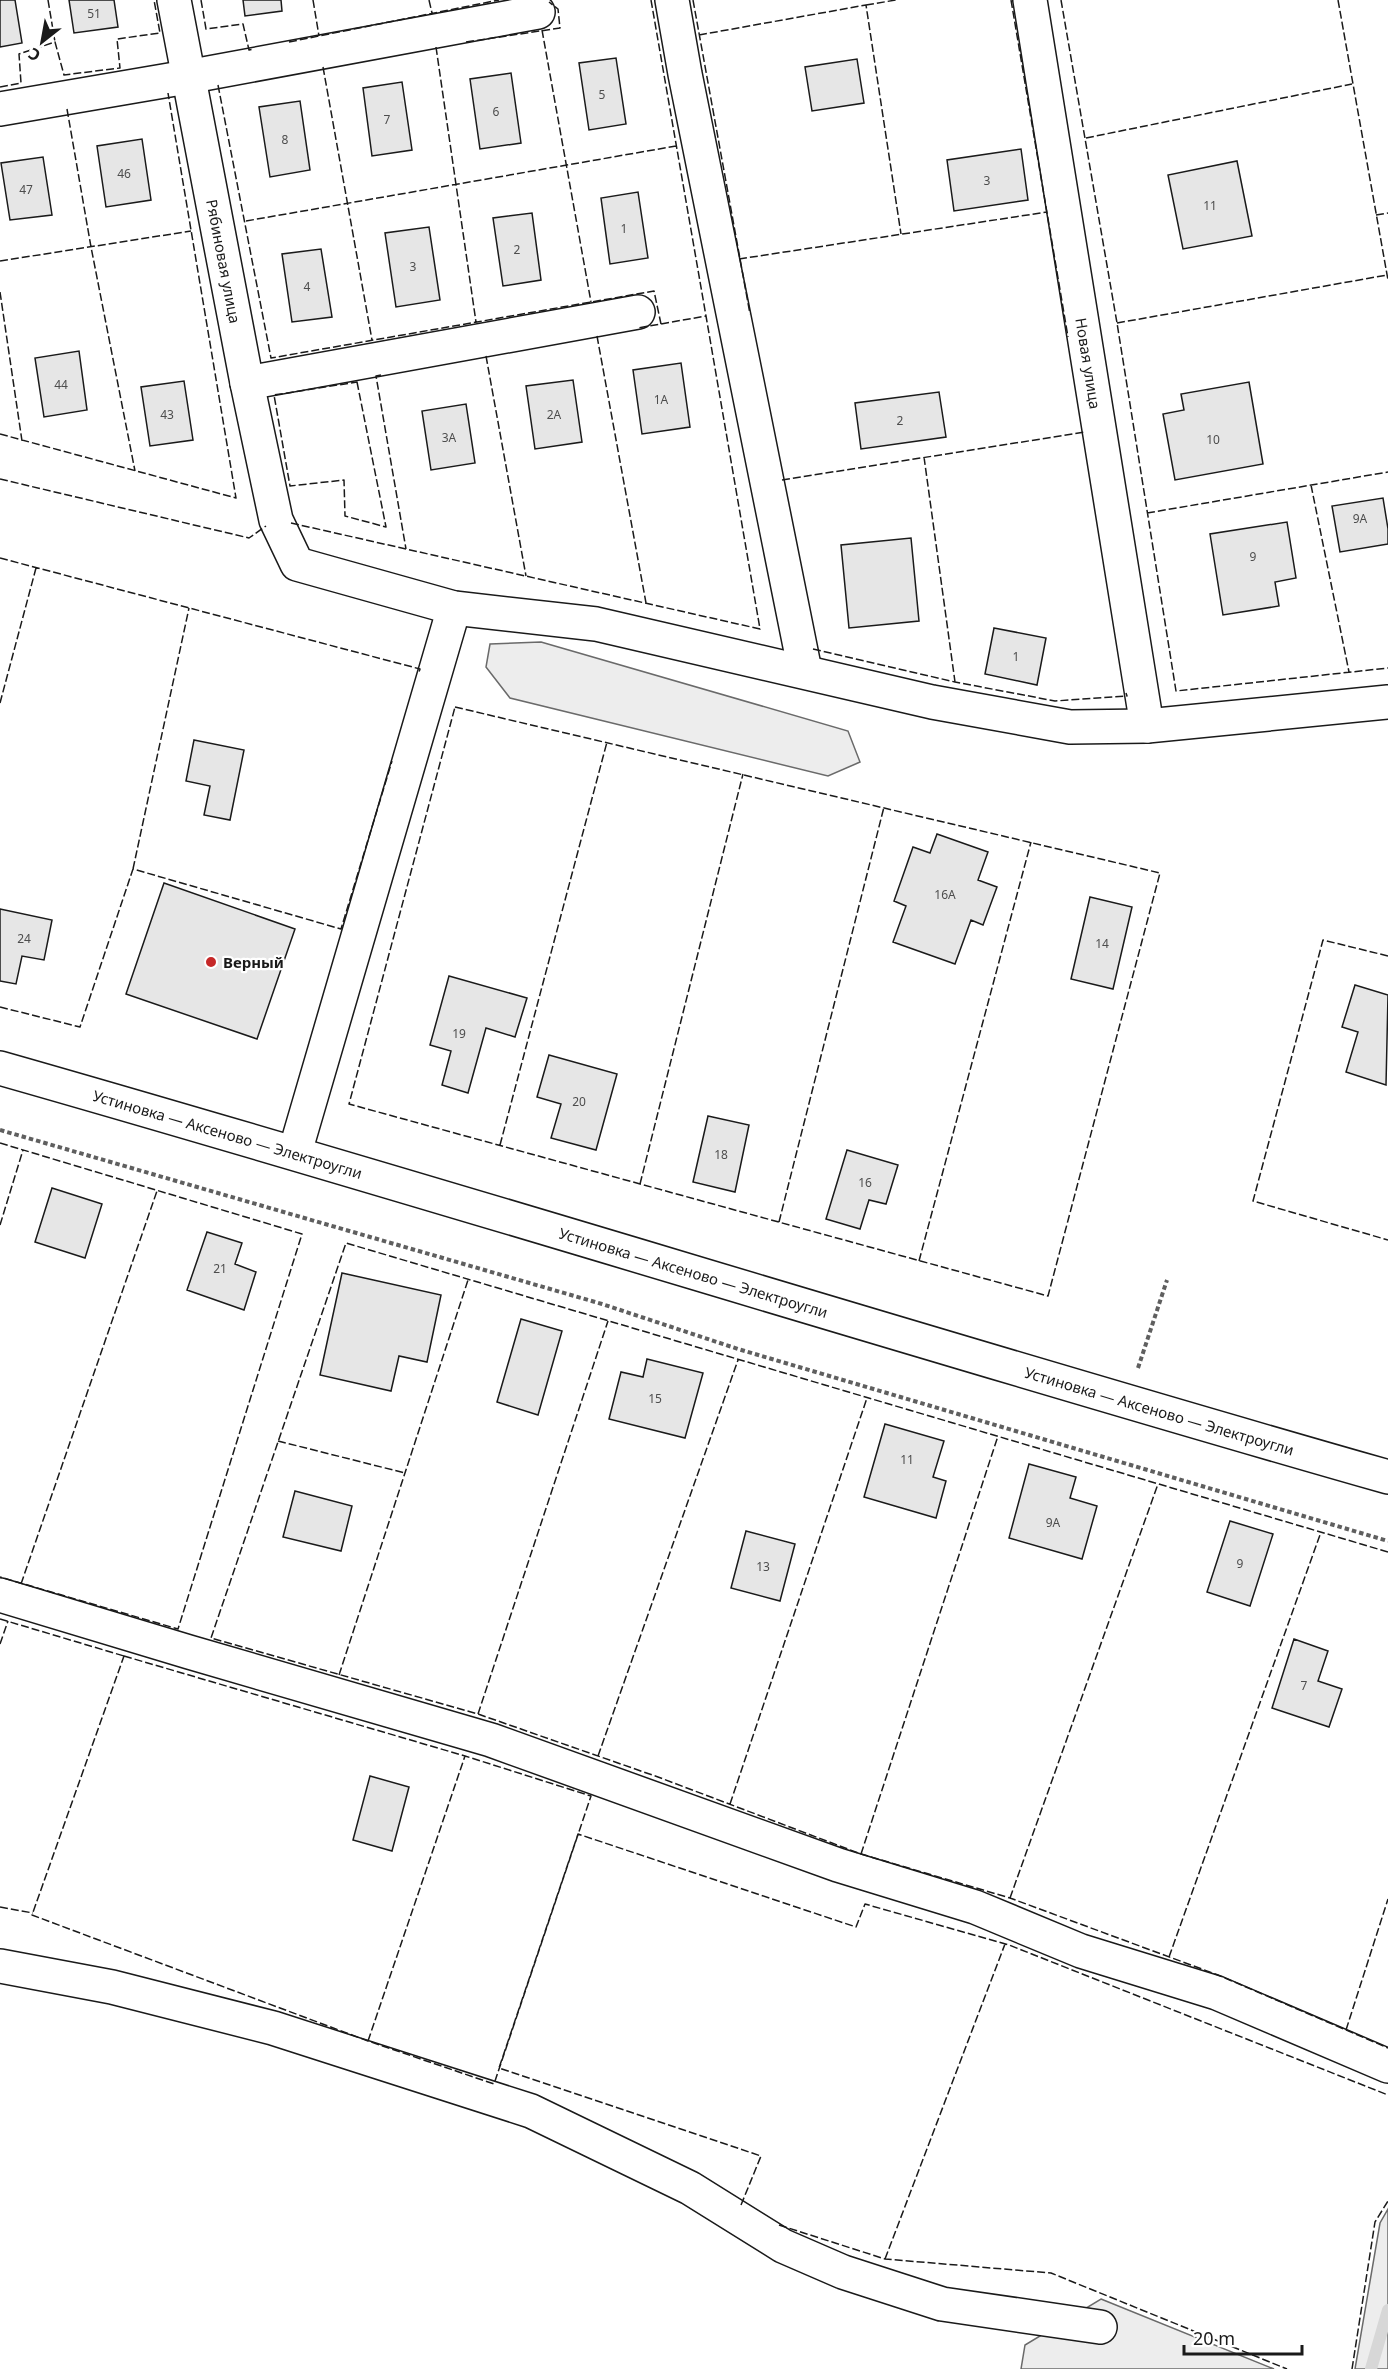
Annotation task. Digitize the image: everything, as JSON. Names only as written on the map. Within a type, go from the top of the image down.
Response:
[{"type":"street","name":"Рябиновая улица","points":[[174,0],[247,383],[276,520],[297,564],[454,608],[596,624],[932,702],[1070,727],[1147,726],[1388,702]]},
{"type":"street","points":[[672,0],[687,86],[805,671]]},
{"type":"street","name":"Новая улица","points":[[1030,0],[1147,726]]},
{"type":"street","points":[[0,109],[538,12]]},
{"type":"street","points":[[247,383],[638,312]]},
{"type":"street","points":[[295,1152],[454,608]]},
{"type":"street","name":"Устиновка — Аксеново — Электроугли","points":[[0,1068],[295,1152],[1127,1403],[1388,1477]]},
{"type":"street","points":[[0,1595],[490,1740],[838,1864],[975,1907],[1081,1951],[1217,1993],[1388,2066]]},
{"type":"street","points":[[0,1966],[112,1987],[273,2028],[531,2111],[690,2188],[783,2246],[843,2272],[942,2304],[1100,2327]]},
{"type":"path","points":[[0,1130],[591,1301],[738,1349],[1388,1541]]},
{"type":"path","points":[[1127,1403],[1167,1280]]},
{"type":"shaded area","points":[[541,642],[848,731],[860,762],[828,776],[510,698],[486,667],[490,644]]},
{"type":"shaded area","points":[[1388,2209],[1388,2369],[1355,2369],[1380,2223]]},
{"type":"shaded area","points":[[1101,2299],[1274,2369],[1021,2369],[1025,2345]]},
{"type":"building","points":[[0,0],[15,0],[22,43],[0,47]]},
{"type":"building","points":[[69,0],[114,0],[118,27],[74,33]]},
{"type":"building","points":[[243,0],[281,0],[282,11],[245,16]]},
{"type":"building","points":[[616,58],[626,124],[589,130],[579,63]]},
{"type":"building","points":[[857,59],[864,103],[812,111],[805,67]]},
{"type":"building","points":[[511,73],[521,143],[480,149],[470,79]]},
{"type":"building","points":[[402,82],[412,150],[372,156],[363,88]]},
{"type":"building","points":[[300,101],[310,170],[270,177],[259,107]]},
{"type":"building","points":[[142,139],[151,200],[106,207],[97,146]]},
{"type":"building","points":[[1021,149],[1028,200],[954,211],[947,160]]},
{"type":"building","points":[[43,157],[52,215],[10,220],[1,163]]},
{"type":"building","points":[[1237,161],[1252,236],[1183,249],[1168,175]]},
{"type":"building","points":[[638,192],[648,258],[610,264],[601,198]]},
{"type":"building","points":[[532,213],[541,280],[503,286],[493,218]]},
{"type":"building","points":[[429,227],[440,300],[396,307],[385,233]]},
{"type":"building","points":[[321,249],[332,317],[292,322],[282,254]]},
{"type":"building","points":[[79,351],[87,410],[44,417],[35,358]]},
{"type":"building","points":[[681,363],[690,427],[642,434],[633,370]]},
{"type":"building","points":[[573,380],[582,442],[535,449],[526,386]]},
{"type":"building","points":[[184,381],[193,440],[150,446],[141,387]]},
{"type":"building","points":[[1249,382],[1263,464],[1175,480],[1163,414],[1184,410],[1181,394]]},
{"type":"building","points":[[939,392],[946,437],[861,449],[855,403]]},
{"type":"building","points":[[466,404],[475,463],[431,470],[422,411]]},
{"type":"building","points":[[1383,498],[1388,544],[1340,552],[1332,506]]},
{"type":"building","points":[[1287,522],[1296,578],[1275,582],[1279,606],[1223,615],[1210,534]]},
{"type":"building","points":[[911,538],[919,621],[849,628],[841,545]]},
{"type":"building","points":[[994,628],[1046,638],[1037,685],[985,674]]},
{"type":"building","points":[[194,740],[244,750],[230,820],[204,815],[210,786],[186,781]]},
{"type":"building","points":[[937,834],[988,852],[978,880],[997,887],[983,925],[971,920],[955,964],[893,942],[906,906],[894,901],[913,847],[930,853]]},
{"type":"building","name":"Верный","points":[[164,883],[295,929],[257,1039],[126,994]]},
{"type":"building","points":[[1090,897],[1132,907],[1113,989],[1071,979]]},
{"type":"building","points":[[0,909],[52,920],[44,960],[22,956],[16,984],[0,981]]},
{"type":"building","points":[[449,976],[527,998],[515,1037],[486,1028],[468,1093],[442,1085],[451,1051],[430,1045]]},
{"type":"building","points":[[1355,985],[1388,995],[1386,1085],[1346,1072],[1358,1032],[1342,1027]]},
{"type":"building","points":[[549,1055],[617,1074],[596,1150],[551,1138],[561,1104],[537,1097]]},
{"type":"building","points":[[708,1116],[749,1125],[735,1192],[693,1182]]},
{"type":"building","points":[[847,1150],[898,1165],[886,1204],[869,1200],[860,1229],[826,1219]]},
{"type":"building","points":[[52,1188],[102,1204],[85,1258],[35,1242]]},
{"type":"building","points":[[207,1232],[242,1243],[235,1264],[256,1272],[244,1310],[187,1290]]},
{"type":"building","points":[[342,1273],[441,1295],[427,1362],[399,1356],[391,1391],[320,1375]]},
{"type":"building","points":[[521,1319],[562,1331],[538,1415],[497,1402]]},
{"type":"building","points":[[647,1359],[703,1373],[685,1438],[609,1419],[621,1372],[643,1377]]},
{"type":"building","points":[[885,1424],[944,1441],[933,1477],[946,1481],[936,1518],[864,1497]]},
{"type":"building","points":[[1029,1464],[1076,1477],[1070,1498],[1097,1506],[1082,1559],[1009,1538]]},
{"type":"building","points":[[295,1491],[352,1506],[341,1551],[283,1537]]},
{"type":"building","points":[[1230,1521],[1273,1534],[1250,1606],[1207,1592]]},
{"type":"building","points":[[746,1531],[795,1544],[780,1601],[731,1588]]},
{"type":"building","points":[[1294,1639],[1328,1651],[1318,1681],[1342,1689],[1329,1727],[1272,1708]]},
{"type":"building","points":[[370,1776],[409,1787],[392,1851],[353,1840]]},
{"type":"waterway","points":[[1371,2369],[1388,2310]]},
{"type":"fence","points":[[48,0],[55,42]]},
{"type":"fence","points":[[0,87],[21,83],[19,54],[55,42],[64,75],[120,68],[117,39],[160,33],[154,0]]},
{"type":"fence","points":[[201,0],[206,29],[243,24],[249,50],[254,49]]},
{"type":"fence","points":[[313,0],[319,36]]},
{"type":"fence","points":[[429,0],[432,13]]},
{"type":"fence","points":[[289,42],[499,0]]},
{"type":"fence","points":[[651,0],[706,316]]},
{"type":"fence","points":[[693,0],[750,314]]},
{"type":"fence","points":[[866,5],[896,0]]},
{"type":"fence","points":[[1011,0],[1068,337]]},
{"type":"fence","points":[[1061,0],[1117,323],[1176,691],[1388,668]]},
{"type":"fence","points":[[1338,0],[1388,280]]},
{"type":"fence","points":[[466,42],[560,28],[558,9],[549,2]]},
{"type":"fence","points":[[699,35],[866,5],[901,234]]},
{"type":"fence","points":[[542,30],[591,302]]},
{"type":"fence","points":[[436,47],[476,322]]},
{"type":"fence","points":[[323,67],[372,340]]},
{"type":"fence","points":[[1086,138],[1352,84]]},
{"type":"fence","points":[[218,85],[271,358],[654,291],[661,324]]},
{"type":"fence","points":[[0,434],[236,498],[168,93]]},
{"type":"fence","points":[[67,109],[91,247],[135,471]]},
{"type":"fence","points":[[246,221],[676,146]]},
{"type":"fence","points":[[739,259],[1047,212]]},
{"type":"fence","points":[[1376,215],[1388,213]]},
{"type":"fence","points":[[0,261],[191,231]]},
{"type":"fence","points":[[1117,323],[1387,275]]},
{"type":"fence","points":[[0,292],[22,441]]},
{"type":"fence","points":[[291,523],[760,629],[706,316],[638,328]]},
{"type":"fence","points":[[597,336],[646,603]]},
{"type":"fence","points":[[486,356],[526,576]]},
{"type":"fence","points":[[381,375],[376,376],[406,549]]},
{"type":"fence","points":[[357,382],[386,527],[345,516],[344,480],[290,486],[274,395],[357,382]]},
{"type":"fence","points":[[782,480],[1085,432]]},
{"type":"fence","points":[[924,457],[955,682]]},
{"type":"fence","points":[[1147,513],[1388,472]]},
{"type":"fence","points":[[0,479],[249,538],[266,526]]},
{"type":"fence","points":[[1311,485],[1349,672]]},
{"type":"fence","points":[[0,558],[420,669],[419,672]]},
{"type":"fence","points":[[0,703],[36,568]]},
{"type":"fence","points":[[133,869],[189,608]]},
{"type":"fence","points":[[813,649],[955,682],[1055,701],[1127,696],[1126,693]]},
{"type":"fence","points":[[455,707],[1160,873],[1048,1296],[349,1104],[455,707]]},
{"type":"fence","points":[[500,1145],[607,742]]},
{"type":"fence","points":[[0,1007],[80,1027],[133,869],[341,929],[392,761]]},
{"type":"fence","points":[[640,1184],[743,774]]},
{"type":"fence","points":[[779,1222],[884,807]]},
{"type":"fence","points":[[919,1261],[1031,842]]},
{"type":"fence","points":[[1388,956],[1323,940],[1253,1201],[1388,1240]]},
{"type":"fence","points":[[0,1143],[302,1234],[178,1629],[0,1577]]},
{"type":"fence","points":[[0,1225],[23,1150]]},
{"type":"fence","points":[[21,1584],[157,1191]]},
{"type":"fence","points":[[1388,1552],[346,1243],[211,1638],[478,1714],[658,1777],[861,1854],[1010,1898],[1218,1975],[1388,2048]]},
{"type":"fence","points":[[339,1675],[468,1280]]},
{"type":"fence","points":[[478,1714],[608,1321]]},
{"type":"fence","points":[[598,1756],[738,1360]]},
{"type":"fence","points":[[730,1804],[867,1398]]},
{"type":"fence","points":[[861,1854],[998,1436]]},
{"type":"fence","points":[[278,1441],[405,1473]]},
{"type":"fence","points":[[1010,1898],[1158,1484]]},
{"type":"fence","points":[[1169,1957],[1321,1532]]},
{"type":"fence","points":[[0,1619],[124,1656]]},
{"type":"fence","points":[[0,1644],[8,1621]]},
{"type":"fence","points":[[124,1656],[465,1756],[591,1796],[494,2084],[368,2041],[32,1915],[124,1656]]},
{"type":"fence","points":[[368,2041],[465,1756]]},
{"type":"fence","points":[[741,2205],[761,2156],[499,2068],[578,1834],[856,1927],[865,1904],[1009,1945],[1388,2095]]},
{"type":"fence","points":[[1346,2030],[1388,1899]]},
{"type":"fence","points":[[0,1907],[33,1913]]},
{"type":"fence","points":[[885,2259],[1005,1944]]},
{"type":"fence","points":[[1352,2369],[1375,2222],[1388,2201]]},
{"type":"fence","points":[[779,2225],[885,2259],[1051,2273],[1287,2369]]},
{"type":"place","name":"Верный","points":[[211,962]]}]
